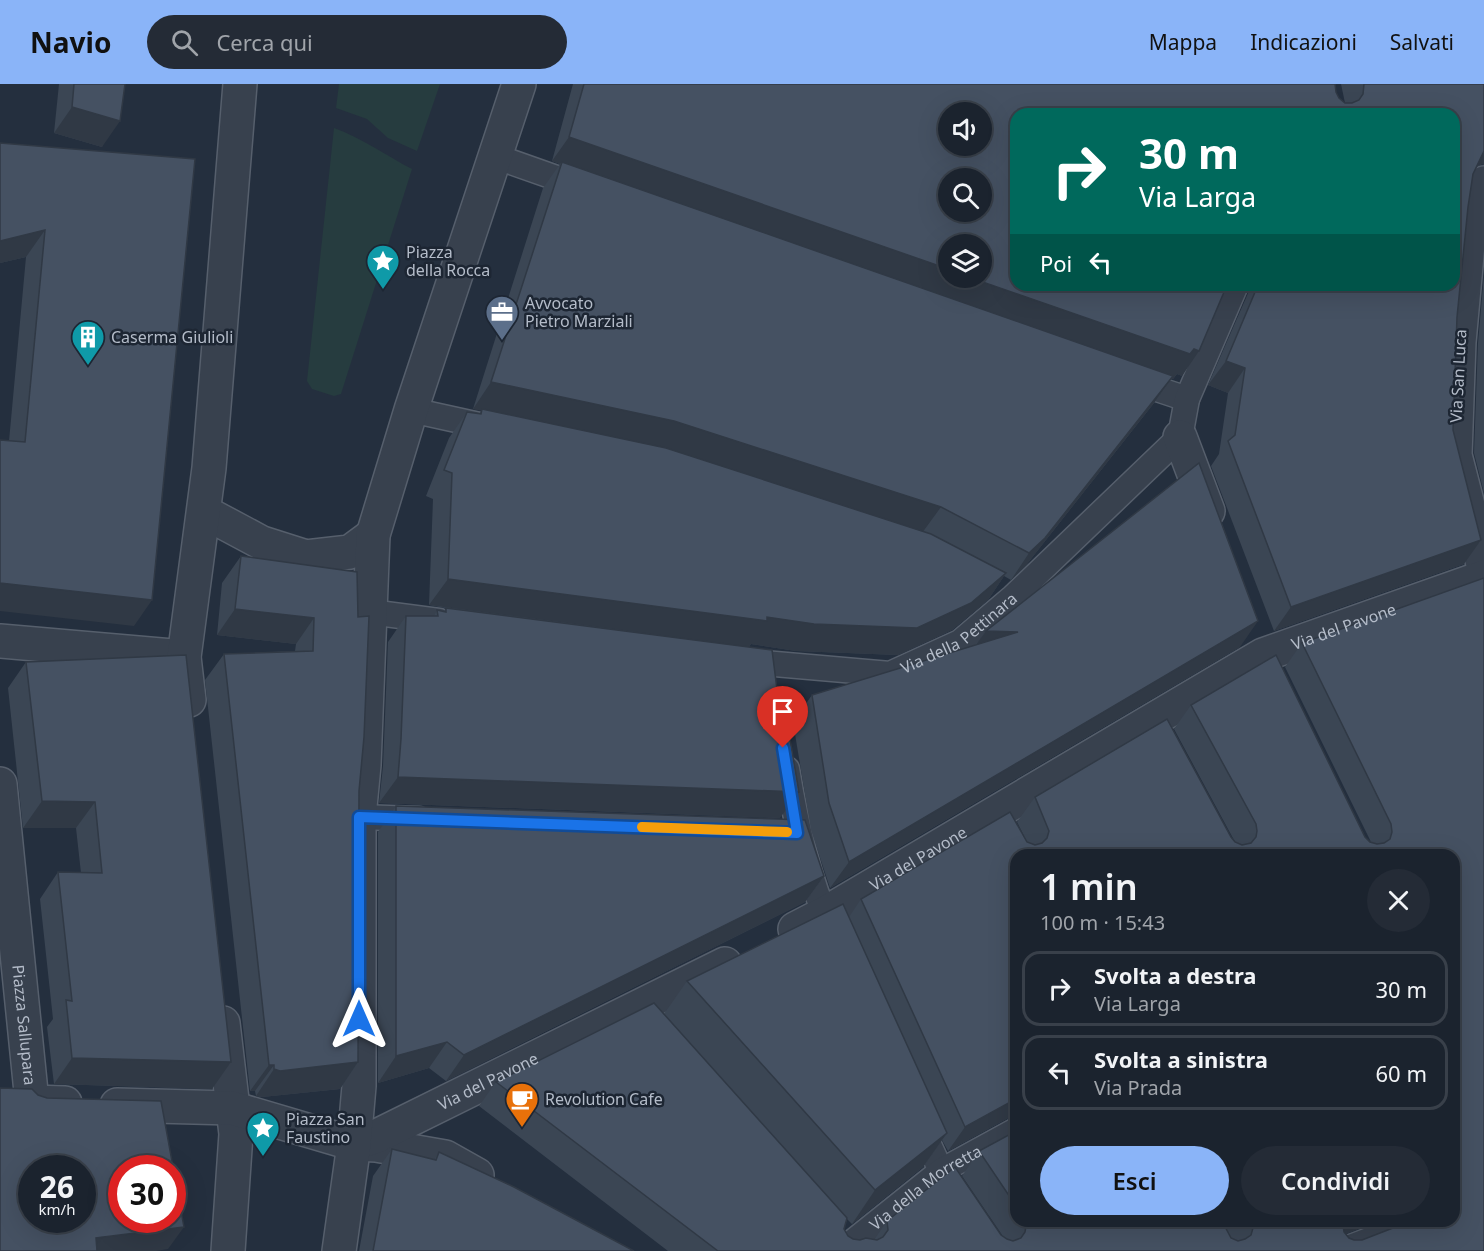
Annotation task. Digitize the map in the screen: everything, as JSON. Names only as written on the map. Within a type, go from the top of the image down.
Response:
[{"type":"street","points":[[192,727],[184,657],[204,512],[240,84]]},
{"type":"street","points":[[339,1251],[354,1144],[359,1086],[359,817],[364,765],[373,535],[411,410],[519,84]]},
{"type":"street","name":"Via San Luca","points":[[1473,211],[1459,342],[1455,454],[1484,568]]},
{"type":"street","points":[[1180,437],[1217,535]]},
{"type":"street","points":[[204,512],[262,543],[306,557],[350,552],[373,535]]},
{"type":"street","name":"Via del Pavone","points":[[354,1144],[646,1017],[762,945],[1000,820],[1268,666],[1484,577]]},
{"type":"street","points":[[1250,622],[1268,666]]},
{"type":"street","points":[[0,640],[184,657]]},
{"type":"street","name":"Piazza Sallupara","points":[[0,784],[32,1102],[232,1108]]},
{"type":"street","points":[[220,998],[236,1134],[228,1251]]},
{"type":"street","points":[[232,1108],[354,1144],[376,1145],[445,1158],[508,1191]]},
{"type":"lane","points":[[494,156],[604,195]]},
{"type":"lane","points":[[1180,437],[1186,399],[1233,291]]},
{"type":"lane","points":[[1108,372],[1186,399]]},
{"type":"lane","points":[[411,410],[516,432]]},
{"type":"lane","name":"Via della Pettinara","points":[[722,658],[771,676],[890,674],[960,642],[1002,591],[1180,437]]},
{"type":"lane","points":[[370,612],[464,624]]},
{"type":"lane","points":[[782,743],[786,832],[838,946]]},
{"type":"lane","points":[[359,817],[442,820]]},
{"type":"lane","points":[[912,1107],[941,1171],[995,1251]]},
{"type":"lane","name":"Via della Morretta","points":[[846,1242],[941,1171],[1010,1133]]},
{"type":"lane","points":[[1340,1251],[1393,1227]]},
{"type":"green space","points":[[339,84],[440,84],[417,151],[388,138],[367,119],[336,108]]},
{"type":"green space","points":[[334,128],[412,169],[341,394],[334,396],[312,389],[307,381]]},
{"type":"building","points":[[74,84],[125,84],[120,121],[72,107]]},
{"type":"building","points":[[584,84],[1335,84],[1339,98],[1345,103],[1352,103],[1359,100],[1363,94],[1364,84],[1484,84],[1484,151],[1473,174],[1460,287],[1460,108],[1010,108],[1010,291],[1224,291],[1199,351],[1194,349],[1190,354],[992,285],[992,234],[938,234],[938,266],[569,137]]},
{"type":"building","name":"Caserma Giulioli","points":[[0,143],[195,159],[152,600],[0,583],[0,440],[25,442],[45,230],[0,241]]},
{"type":"building","points":[[562,162],[1173,376],[1045,538],[1029,553],[941,507],[674,421],[491,382]]},
{"type":"building","points":[[1255,291],[1460,291],[1453,430],[1481,540],[1291,607],[1228,441],[1235,435],[1245,368],[1226,361]]},
{"type":"building","points":[[482,409],[666,448],[931,534],[1006,573],[971,603],[917,628],[814,624],[767,617],[767,621],[448,579],[452,473],[444,470],[467,412],[481,414]]},
{"type":"building","points":[[1199,463],[1258,621],[849,862],[829,803],[812,695],[1018,632],[986,631]]},
{"type":"building","points":[[241,556],[357,572],[358,617],[369,616],[364,737],[359,791],[358,1062],[280,1071],[274,1069],[274,1065],[269,1065],[224,654],[313,651],[314,618],[235,609]]},
{"type":"building","points":[[1484,578],[1484,1251],[718,1251],[496,1082],[654,1003],[847,1218],[844,1229],[853,1239],[877,1240],[883,1237],[888,1230],[887,1221],[955,1167],[1001,1235],[1013,1241],[1021,1238],[1026,1227],[1225,1227],[1231,1238],[1238,1241],[1251,1235],[1253,1227],[1343,1227],[1349,1238],[1362,1240],[1396,1227],[1460,1227],[1460,849],[1010,849],[1010,1102],[965,1127],[861,899],[1010,812],[1027,842],[1035,845],[1042,843],[1049,831],[1035,797],[1167,719],[1231,837],[1242,845],[1251,843],[1256,837],[1256,824],[1191,705],[1276,655],[1365,837],[1370,842],[1384,843],[1390,839],[1391,824],[1302,643]]},
{"type":"building","points":[[446,608],[772,650],[779,705],[784,704],[799,792],[398,777],[406,616],[438,616],[437,610],[446,612]]},
{"type":"building","points":[[186,655],[231,1062],[72,1058],[66,1000],[72,1001],[58,872],[102,873],[95,802],[42,801],[26,662]]},
{"type":"building","points":[[396,806],[805,820],[824,876],[464,1055],[447,1042],[396,1056]]},
{"type":"building","points":[[843,904],[947,1133],[875,1190],[687,981]]},
{"type":"building","points":[[0,1088],[32,1089],[38,1095],[47,1098],[161,1101],[171,1155],[108,1155],[108,1233],[136,1233],[96,1238],[97,1251],[0,1251]]},
{"type":"building","points":[[1010,1134],[1010,1197],[979,1151]]},
{"type":"building","points":[[392,1149],[436,1160],[439,1152],[514,1187],[634,1251],[373,1251]]},
{"type":"slow traffic","points":[[642,827],[787,832]]},
{"type":"place","name":"Piazza della Rocca","points":[[383,290]]},
{"type":"place","name":"Avvocato Pietro Marziali","points":[[502,341]]},
{"type":"place","name":"Caserma Giulioli","points":[[88,366]]},
{"type":"place","name":"Revolution Cafe","points":[[522,1128]]},
{"type":"place","name":"Piazza San Faustino","points":[[263,1157]]},
{"type":"route","points":[[359,1019],[359,817],[797,833],[783,748]]}]
